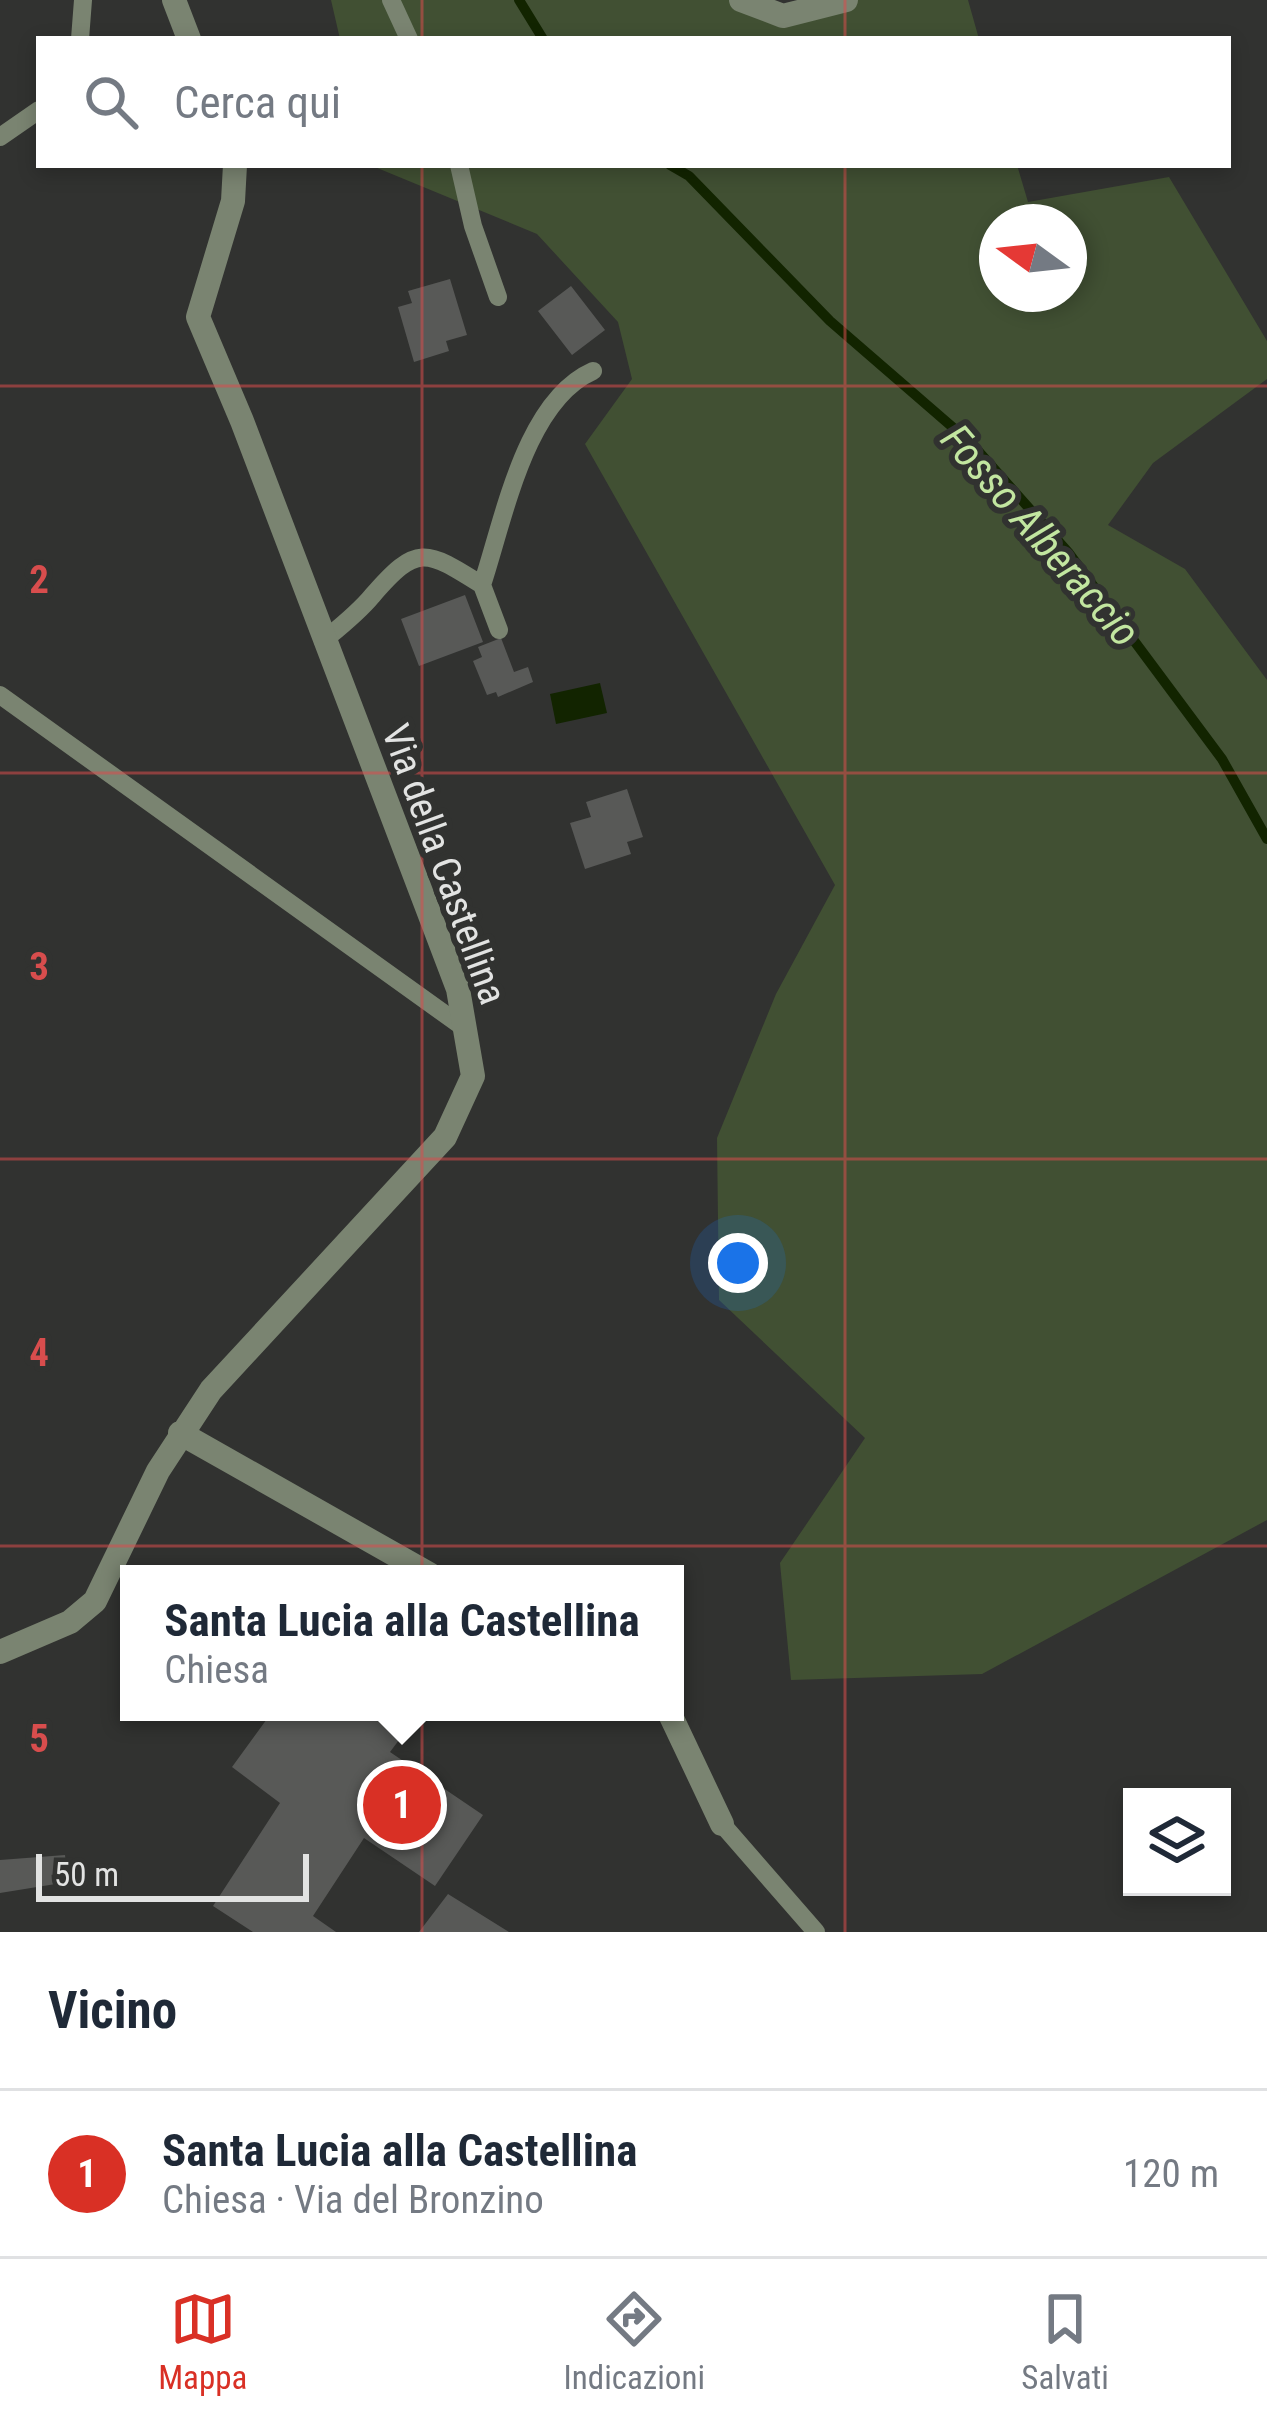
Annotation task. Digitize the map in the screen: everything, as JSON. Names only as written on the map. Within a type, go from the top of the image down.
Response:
[{"type":"street","points":[[174,0],[188,36]]},
{"type":"street","points":[[741,0],[783,16],[846,0]]},
{"type":"street","name":"Via della Castellina","points":[[0,1652],[70,1622],[95,1601],[181,1433],[211,1390],[445,1137],[473,1076],[458,989],[198,317],[233,202],[235,168]]},
{"type":"street","points":[[181,1433],[413,1565]]},
{"type":"street","points":[[673,1721],[722,1824]]},
{"type":"lane","points":[[80,36],[83,0]]},
{"type":"lane","points":[[391,0],[408,36]]},
{"type":"lane","points":[[0,137],[36,112]]},
{"type":"lane","points":[[460,168],[497,297]]},
{"type":"lane","points":[[499,631],[482,585],[527,447],[551,405],[575,379],[593,371]]},
{"type":"lane","points":[[323,640],[407,560],[442,562],[482,585]]},
{"type":"lane","points":[[0,695],[467,1030]]},
{"type":"lane","points":[[722,1824],[816,1932]]},
{"type":"shaded area","points":[[331,0],[741,0],[783,16],[846,0],[968,0],[978,36],[339,36]]},
{"type":"shaded area","points":[[377,168],[1018,168],[1028,202],[1169,177],[1267,341],[1267,379],[1153,463],[1108,525],[1185,569],[1267,680],[1267,1520],[982,1674],[791,1680],[780,1563],[865,1438],[719,1300],[717,1138],[776,994],[835,885],[585,444],[632,379],[618,322],[537,234]]},
{"type":"shaded area","points":[[600,683],[607,713],[556,724],[550,694]]},
{"type":"building","points":[[450,279],[467,335],[446,341],[449,351],[414,362],[398,307],[412,303],[408,291]]},
{"type":"building","points":[[571,286],[605,330],[572,355],[538,311]]},
{"type":"building","points":[[465,595],[483,642],[419,666],[401,619]]},
{"type":"building","points":[[501,638],[514,672],[528,667],[533,682],[498,697],[496,692],[487,695],[473,661],[482,657],[478,647]]},
{"type":"building","points":[[627,789],[643,837],[627,842],[631,854],[585,869],[570,823],[591,817],[586,802]]},
{"type":"building","points":[[265,1721],[413,1721],[390,1752],[483,1815],[435,1886],[364,1838],[313,1916],[336,1932],[253,1932],[213,1906],[280,1803],[232,1767]]},
{"type":"building","points":[[65,1855],[68,1882],[0,1893],[0,1860]]},
{"type":"building","points":[[448,1894],[509,1932],[419,1932]]},
{"type":"waterway","name":"Fosso Alberaccio","points":[[519,0],[541,36]]},
{"type":"waterway","name":"Fosso Alberaccio","points":[[675,168],[689,176],[830,321],[972,444],[1068,552],[1222,759],[1267,839]]},
{"type":"place","name":"Santa Lucia alla Castellina","points":[[402,1805]]}]
